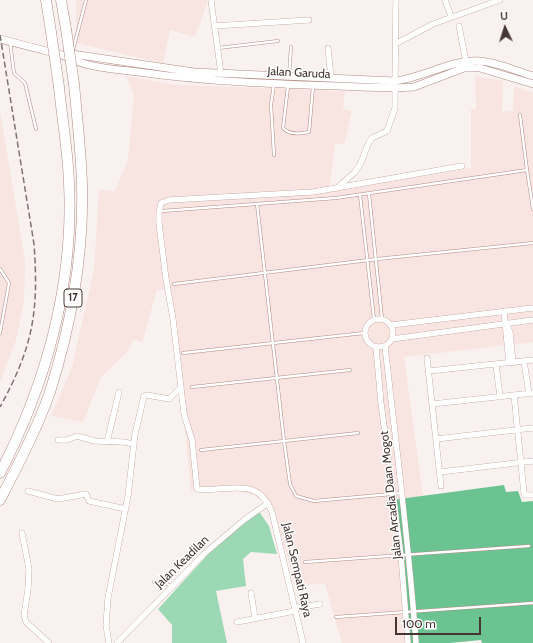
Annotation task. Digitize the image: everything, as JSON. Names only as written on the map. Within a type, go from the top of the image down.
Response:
[{"type":"highway","name":"17","points":[[0,473],[38,388],[58,314],[68,250],[69,184],[59,87],[46,0]]},
{"type":"highway","name":"17","points":[[0,500],[21,459],[49,394],[71,317],[80,252],[82,184],[74,84],[61,0]]},
{"type":"main road","name":"Jalan Garuda","points":[[0,39],[124,70],[274,83],[289,80]]},
{"type":"main road","name":"Jalan Garuda","points":[[72,57],[125,62],[193,76],[221,74],[289,80],[395,85],[466,62],[479,61],[533,76]]},
{"type":"main road","points":[[124,70],[125,62]]},
{"type":"main road","name":"Jalan Garuda","points":[[313,81],[331,78],[414,87],[464,68],[480,68],[533,84]]},
{"type":"street","points":[[211,0],[221,74]]},
{"type":"street","points":[[337,188],[354,173],[360,165],[372,138],[387,131],[395,108],[397,43],[396,0]]},
{"type":"street","points":[[445,0],[451,16]]},
{"type":"street","points":[[397,43],[451,16],[500,0]]},
{"type":"street","points":[[214,26],[309,20]]},
{"type":"street","points":[[459,26],[466,62]]},
{"type":"street","points":[[328,48],[331,78]]},
{"type":"street","points":[[268,503],[264,496],[254,489],[197,489],[192,440],[184,414],[159,222],[161,203],[169,200],[313,192],[462,166]]},
{"type":"street","points":[[391,325],[393,334],[392,339],[385,346],[376,347],[370,344],[366,339],[364,333],[366,327],[374,319],[382,319],[391,325],[533,308]]},
{"type":"street","points":[[504,311],[511,363]]},
{"type":"street","points":[[392,339],[533,320]]},
{"type":"street","name":"Jalan Arcadia Daan Mogot","points":[[385,346],[398,466],[403,493],[416,643]]},
{"type":"street","name":"Jalan Arcadia Daan Mogot","points":[[376,347],[381,403],[402,555],[408,643]]},
{"type":"street","points":[[427,358],[441,486]]},
{"type":"street","points":[[429,372],[533,360]]},
{"type":"street","points":[[432,404],[531,394],[524,361]]},
{"type":"street","points":[[496,365],[500,397]]},
{"type":"street","points":[[109,643],[106,625],[108,598],[126,509],[134,444],[144,396],[147,395],[169,399],[181,387]]},
{"type":"street","points":[[107,442],[119,392]]},
{"type":"street","points":[[514,395],[525,495],[533,495]]},
{"type":"street","points":[[436,439],[533,428]]},
{"type":"street","points":[[58,440],[66,440],[77,436],[94,441],[134,444]]},
{"type":"street","points":[[440,472],[533,461]]},
{"type":"street","points":[[28,491],[58,499],[86,494],[89,501],[126,509]]},
{"type":"street","name":"Jalan Keadilan","points":[[117,643],[171,586],[204,554],[244,520],[268,503]]},
{"type":"street","name":"Jalan Sempati Raya","points":[[268,503],[303,643]]},
{"type":"street","points":[[22,533],[29,569],[24,616],[26,622],[49,643]]},
{"type":"street","points":[[251,593],[255,618]]},
{"type":"street","points":[[237,622],[320,604]]},
{"type":"lane","points":[[72,57],[86,0]]},
{"type":"lane","points":[[217,48],[278,41]]},
{"type":"lane","points":[[10,42],[14,73],[25,83],[36,129]]},
{"type":"lane","points":[[291,47],[289,80],[283,128],[286,132],[308,132],[313,81]]},
{"type":"lane","points":[[274,83],[271,105],[274,155]]},
{"type":"lane","points":[[520,115],[527,170],[533,200],[533,209]]},
{"type":"lane","points":[[162,211],[369,194],[527,170]]},
{"type":"lane","points":[[369,194],[377,258],[382,319]]},
{"type":"lane","points":[[360,195],[374,319]]},
{"type":"lane","points":[[257,204],[284,441],[290,484],[296,496],[314,501],[403,493]]},
{"type":"lane","points":[[174,284],[377,258],[533,243]]},
{"type":"lane","points":[[0,269],[9,282],[0,332]]},
{"type":"lane","points":[[183,353],[364,333]]},
{"type":"lane","points":[[192,387],[350,370]]},
{"type":"lane","points":[[201,450],[358,434]]},
{"type":"lane","points":[[305,562],[529,546]]},
{"type":"lane","points":[[154,582],[163,582],[171,586]]},
{"type":"lane","points":[[336,617],[533,603]]},
{"type":"shaded area","points":[[76,0],[208,0],[195,37],[170,30],[163,63],[76,43]]},
{"type":"shaded area","points":[[126,76],[177,85],[345,91],[343,109],[352,111],[344,144],[335,144],[329,192],[471,168],[471,109],[476,109],[475,76],[503,81],[502,112],[513,111],[514,86],[533,93],[533,342],[404,357],[423,496],[392,500],[399,551],[406,643],[342,643],[325,584],[295,585],[276,517],[263,497],[226,489],[191,491],[179,368],[168,290],[157,290],[142,342],[134,339],[126,353],[101,377],[83,422],[51,416],[72,367],[94,270],[99,190],[115,191],[128,160],[134,95]]},
{"type":"shaded area","points":[[0,111],[25,261],[24,301],[16,340],[0,382]]},
{"type":"green space","points":[[504,485],[506,492],[518,491],[522,502],[533,501],[533,643],[482,643],[481,640],[449,643],[406,643],[399,551],[392,500]]},
{"type":"green space","points":[[258,510],[269,526],[277,554],[251,552],[243,559],[246,586],[216,591],[227,643],[172,643],[172,625],[158,609],[233,527]]},
{"type":"railway","points":[[0,35],[34,244],[35,268],[34,310],[27,347],[20,366],[0,407]]}]
